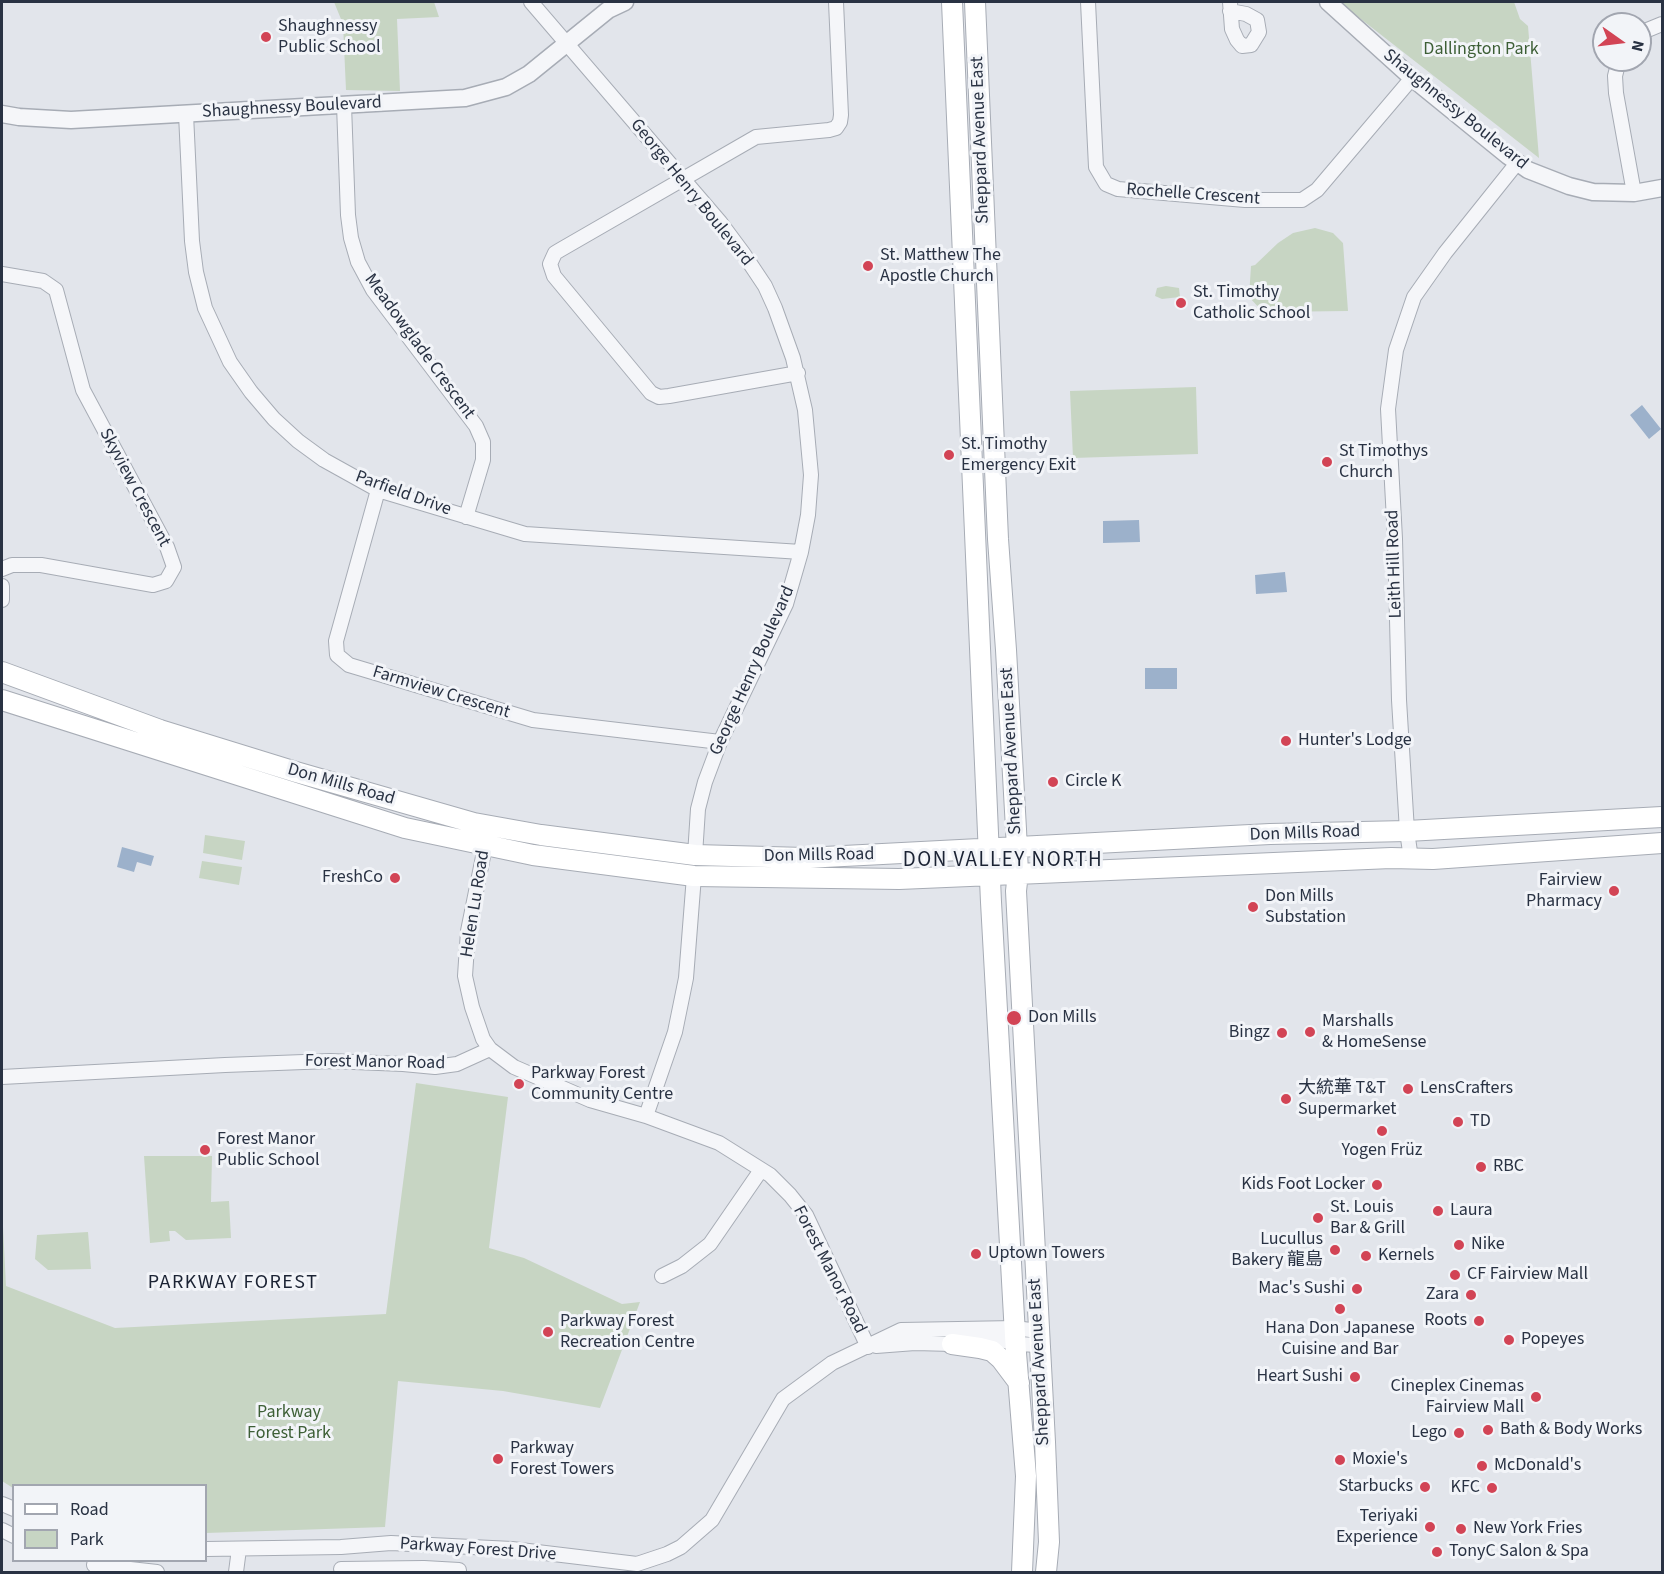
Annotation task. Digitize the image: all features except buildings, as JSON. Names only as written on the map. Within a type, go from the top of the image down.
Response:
[{"type":"main road","name":"Sheppard Avenue East","points":[[952,2],[990,875],[1026,1476],[1022,1572]]},
{"type":"main road","name":"Sheppard Avenue East","points":[[975,2],[998,539],[1017,849],[1016,891],[1049,1542],[1046,1572]]},
{"type":"main road","name":"Don Mills Road","points":[[2,672],[160,730],[399,803],[488,826],[695,855],[805,858],[1662,817]]},
{"type":"main road","name":"Don Mills Road","points":[[2,700],[405,828],[533,855],[694,876],[899,879],[1411,859],[1662,843]]},
{"type":"main road","points":[[952,1344],[992,1351],[1019,1383]]},
{"type":"street","name":"George Henry Boulevard","points":[[531,2],[720,222],[765,286],[776,308],[798,373],[805,410],[811,475],[808,515],[801,552],[786,604],[720,742],[705,782],[698,809],[695,855]]},
{"type":"street","name":"Shaughnessy Boulevard","points":[[2,114],[71,120],[479,96],[506,87],[529,74],[608,10],[625,2]]},
{"type":"street","points":[[798,373],[669,396],[651,393],[636,378],[554,276],[549,264],[555,253],[756,137],[829,130],[838,125],[841,107],[836,2]]},
{"type":"street","name":"Rochelle Crescent","points":[[1088,2],[1096,167],[1106,184],[1118,189],[1245,201],[1302,200],[1317,190],[1412,78]]},
{"type":"street","name":"Shaughnessy Boulevard","points":[[1325,3],[1412,78],[1517,163],[1569,186],[1613,194],[1662,188]]},
{"type":"street","points":[[1616,72],[1616,93],[1634,193]]},
{"type":"street","name":"Meadowglade Crescent","points":[[344,105],[348,215],[351,238],[358,262],[373,290],[476,426],[483,442],[483,460],[466,517]]},
{"type":"street","name":"Parfield Drive","points":[[186,114],[192,241],[196,272],[205,308],[230,362],[250,392],[298,441],[342,471],[378,490],[525,534],[801,552]]},
{"type":"street","name":"Leith Hill Road","points":[[1411,859],[1407,831],[1399,700],[1395,539],[1388,409],[1396,350],[1414,297],[1445,253],[1517,163]]},
{"type":"street","name":"Skyview Crescent","points":[[2,274],[43,280],[56,290],[83,390],[167,547],[174,567],[166,581],[153,585],[41,565],[12,565],[2,568]]},
{"type":"street","name":"Farmview Crescent","points":[[378,490],[336,640],[337,655],[349,665],[532,720],[720,742]]},
{"type":"street","points":[[2,586],[2,600]]},
{"type":"street","name":"Helen Lu Road","points":[[488,826],[468,931],[465,976],[472,1007],[483,1039],[490,1049]]},
{"type":"street","points":[[646,1116],[675,1032],[687,978],[694,876]]},
{"type":"street","name":"Forest Manor Road","points":[[2,1077],[330,1061],[403,1064],[435,1068],[457,1064],[490,1049],[514,1067],[590,1100],[646,1116],[719,1143],[761,1170],[790,1195],[806,1215],[868,1347]]},
{"type":"street","points":[[662,1276],[682,1266],[710,1244],[761,1170]]},
{"type":"street","name":"Parkway Forest Drive","points":[[207,1549],[341,1547],[391,1543],[512,1549],[637,1564],[681,1547],[712,1520],[783,1399],[832,1363],[900,1330],[1038,1338]]},
{"type":"street","name":"Parkway Forest Drive","points":[[868,1347],[915,1343],[952,1344],[1016,1336]]},
{"type":"street","points":[[341,1547],[340,1571],[424,1568],[459,1571],[461,1548]]},
{"type":"street","points":[[236,1572],[239,1549]]},
{"type":"street","points":[[94,1563],[122,1570],[157,1572]]},
{"type":"green space","points":[[334,2],[434,2],[439,17],[397,19],[400,91],[346,90],[343,24]]},
{"type":"green space","name":"Dallington Park","points":[[1339,2],[1514,2],[1520,19],[1528,26],[1539,158]]},
{"type":"green space","points":[[1315,228],[1333,233],[1343,243],[1348,311],[1262,311],[1249,297],[1251,266],[1293,233]]},
{"type":"green space","points":[[1166,286],[1179,288],[1180,297],[1162,299],[1155,296],[1157,288]]},
{"type":"green space","points":[[1196,387],[1198,454],[1073,458],[1070,391]]},
{"type":"green space","points":[[205,835],[245,841],[242,860],[203,853]]},
{"type":"green space","points":[[202,861],[242,867],[239,885],[199,878]]},
{"type":"green space","name":"Parkway Forest Park","points":[[416,1083],[508,1097],[489,1248],[524,1258],[622,1304],[640,1302],[600,1408],[503,1391],[398,1381],[385,1527],[207,1533],[207,1484],[12,1484],[12,1487],[2,1481],[2,1207],[6,1286],[115,1328],[386,1314]]},
{"type":"green space","points":[[144,1156],[212,1156],[211,1202],[229,1201],[231,1238],[186,1240],[175,1231],[169,1231],[170,1241],[150,1243]]},
{"type":"green space","points":[[88,1232],[91,1269],[48,1270],[35,1259],[37,1235]]},
{"type":"water","points":[[1642,405],[1661,429],[1649,439],[1630,415]]},
{"type":"water","points":[[1139,520],[1140,542],[1103,543],[1103,521]]},
{"type":"water","points":[[1285,572],[1287,592],[1256,594],[1255,575]]},
{"type":"water","points":[[1145,668],[1177,668],[1177,689],[1145,689]]},
{"type":"water","points":[[122,847],[154,856],[151,866],[137,862],[134,872],[117,867]]},
{"type":"place","name":"Shaughnessy Public School","points":[[266,37]]},
{"type":"place","name":"St. Matthew The Apostle Church","points":[[868,266]]},
{"type":"place","name":"St. Timothy Catholic School","points":[[1181,303]]},
{"type":"place","name":"St. Timothy Emergency Exit","points":[[949,455]]},
{"type":"place","name":"St Timothys Church","points":[[1327,462]]},
{"type":"place","name":"Hunter's Lodge","points":[[1286,741]]},
{"type":"place","name":"Circle K","points":[[1053,782]]},
{"type":"place","name":"FreshCo","points":[[395,878]]},
{"type":"place","name":"Fairview Pharmacy","points":[[1614,891]]},
{"type":"place","name":"Don Mills Substation","points":[[1253,907]]},
{"type":"place","name":"Don Mills","points":[[1014,1018]]},
{"type":"place","name":"Marshalls & HomeSense","points":[[1310,1032]]},
{"type":"place","name":"Bingz","points":[[1282,1033]]},
{"type":"place","name":"Parkway Forest Community Centre","points":[[519,1084]]},
{"type":"place","name":"LensCrafters","points":[[1408,1089]]},
{"type":"place","name":"大統華 T&T Supermarket","points":[[1286,1099]]},
{"type":"place","name":"TD","points":[[1458,1122]]},
{"type":"place","name":"Yogen Früz","points":[[1382,1131]]},
{"type":"place","name":"Forest Manor Public School","points":[[205,1150]]},
{"type":"place","name":"RBC","points":[[1481,1167]]},
{"type":"place","name":"Kids Foot Locker","points":[[1377,1185]]},
{"type":"place","name":"Laura","points":[[1438,1211]]},
{"type":"place","name":"St. Louis Bar & Grill","points":[[1318,1218]]},
{"type":"place","name":"Nike","points":[[1459,1245]]},
{"type":"place","name":"Lucullus Bakery 龍島","points":[[1335,1250]]},
{"type":"place","name":"Uptown Towers","points":[[976,1254]]},
{"type":"place","name":"Kernels","points":[[1366,1256]]},
{"type":"place","name":"CF Fairview Mall","points":[[1455,1275]]},
{"type":"place","name":"Mac's Sushi","points":[[1357,1289]]},
{"type":"place","name":"Zara","points":[[1471,1295]]},
{"type":"place","name":"Hana Don Japanese Cuisine and Bar","points":[[1340,1309]]},
{"type":"place","name":"Roots","points":[[1479,1321]]},
{"type":"place","name":"Parkway Forest Recreation Centre","points":[[548,1332]]},
{"type":"place","name":"Popeyes","points":[[1509,1340]]},
{"type":"place","name":"Heart Sushi","points":[[1355,1377]]},
{"type":"place","name":"Cineplex Cinemas Fairview Mall","points":[[1536,1397]]},
{"type":"place","name":"Bath & Body Works","points":[[1488,1430]]},
{"type":"place","name":"Lego","points":[[1459,1433]]},
{"type":"place","name":"Parkway Forest Towers","points":[[498,1459]]},
{"type":"place","name":"Moxie's","points":[[1340,1460]]},
{"type":"place","name":"McDonald's","points":[[1482,1466]]},
{"type":"place","name":"Starbucks","points":[[1425,1487]]},
{"type":"place","name":"KFC","points":[[1492,1488]]},
{"type":"place","name":"Teriyaki Experience","points":[[1430,1527]]},
{"type":"place","name":"New York Fries","points":[[1461,1529]]},
{"type":"place","name":"TonyC Salon & Spa","points":[[1437,1552]]},
{"type":"district","name":"DON VALLEY NORTH","points":[[1003,861]]},
{"type":"district","name":"PARKWAY FOREST","points":[[233,1284]]}]
